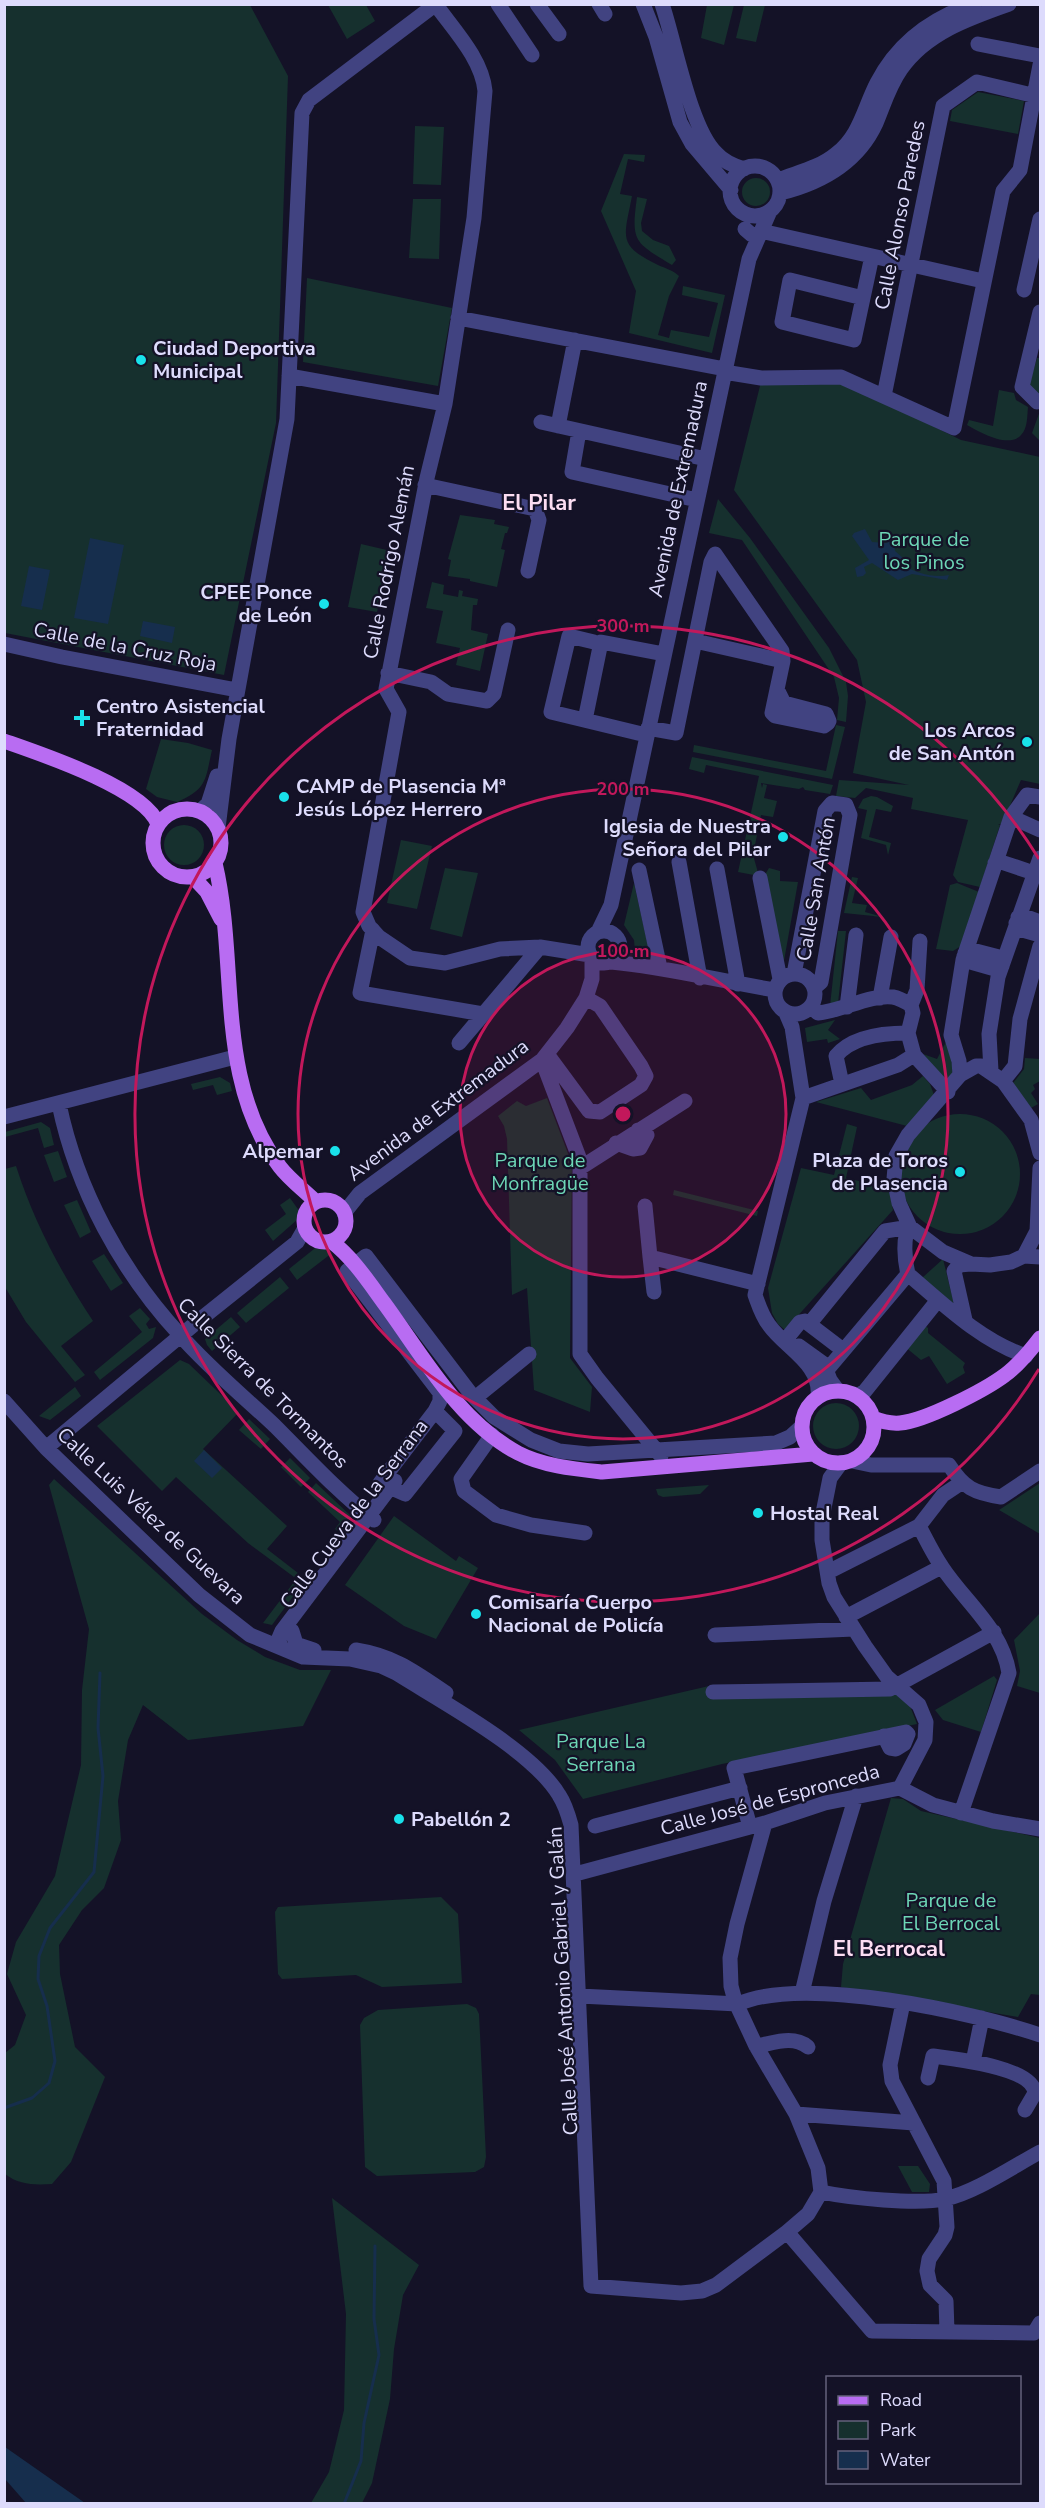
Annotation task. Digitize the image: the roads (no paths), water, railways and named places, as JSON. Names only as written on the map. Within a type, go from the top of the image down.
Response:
[{"type":"main road","points":[[4,741],[77,767],[128,795],[171,812],[190,809],[200,811],[207,815],[218,828],[221,846],[215,863],[226,929],[235,1057],[250,1113],[281,1167],[312,1206],[309,1233],[319,1241],[336,1238],[346,1224],[341,1209],[327,1200],[312,1206]]},
{"type":"main road","points":[[128,795],[154,814],[158,824]]},
{"type":"main road","points":[[171,812],[158,824],[153,834],[152,845],[159,864],[174,876],[193,877],[215,863]]},
{"type":"main road","points":[[193,877],[207,892],[226,929]]},
{"type":"main road","points":[[336,1238],[459,1405],[492,1435],[518,1453],[572,1469],[602,1472],[779,1458],[819,1457],[857,1460],[873,1437],[873,1418],[870,1409],[857,1396],[838,1391],[826,1392],[809,1405],[803,1415],[802,1432],[794,1449],[779,1458]]},
{"type":"main road","points":[[873,1418],[887,1424],[899,1424],[918,1418],[981,1389],[1005,1375],[1026,1356],[1041,1338]]},
{"type":"main road","points":[[873,1437],[941,1416],[994,1389],[1018,1371],[1041,1347]]},
{"type":"main road","points":[[802,1432],[819,1457]]},
{"type":"street","points":[[498,4],[532,55]]},
{"type":"street","points":[[537,4],[558,34]]},
{"type":"street","points":[[643,4],[656,37],[680,122],[692,144],[731,190]]},
{"type":"street","points":[[662,4],[688,95],[706,141],[716,154],[744,170]]},
{"type":"street","points":[[779,187],[837,154],[852,138],[863,118],[876,84],[897,53],[931,23],[974,4]]},
{"type":"street","points":[[779,187],[818,180],[845,164],[862,146],[875,124],[888,90],[901,68],[918,50],[938,34],[959,23],[1009,4]]},
{"type":"street","points":[[218,828],[237,690],[287,419],[302,113],[309,100],[436,5]]},
{"type":"street","name":"Calle Rodrigo Alemán","points":[[373,930],[363,912],[399,712],[386,689],[388,673],[445,404],[474,218],[485,92],[484,81],[468,48],[436,5]]},
{"type":"street","points":[[978,44],[1041,56]]},
{"type":"street","points":[[458,318],[760,378],[841,377],[954,428],[1003,191],[1020,170],[1038,96],[1041,65]]},
{"type":"street","name":"Calle Alonso Paredes","points":[[884,396],[943,106],[977,82],[1038,96]]},
{"type":"street","points":[[749,259],[770,211],[779,200],[779,187],[767,169],[759,167],[744,170],[737,175],[731,190],[733,203],[742,212],[756,216],[770,211]]},
{"type":"street","points":[[742,212],[749,259]]},
{"type":"street","points":[[1024,290],[1041,219]]},
{"type":"street","points":[[745,230],[752,235],[757,235],[761,231]]},
{"type":"street","points":[[761,231],[983,282]]},
{"type":"street","points":[[863,298],[790,280],[782,322],[854,340],[863,298],[872,256]]},
{"type":"street","name":"Avenida de Extremadura","points":[[341,1209],[544,1057],[586,998],[592,979],[592,947],[611,905],[749,259]]},
{"type":"street","points":[[1037,402],[1022,387],[1041,312]]},
{"type":"street","points":[[558,426],[575,340]]},
{"type":"street","points":[[289,376],[445,404]]},
{"type":"street","points":[[542,422],[706,459]]},
{"type":"street","points":[[579,431],[572,472],[698,500]]},
{"type":"street","points":[[426,485],[535,509],[539,520],[528,571]]},
{"type":"street","points":[[594,642],[569,636],[551,712],[647,732],[676,733],[711,562],[715,554],[782,651],[783,661],[777,689]]},
{"type":"street","points":[[686,555],[711,562]]},
{"type":"street","points":[[388,673],[431,682],[448,694],[487,701],[494,694],[508,630]]},
{"type":"street","points":[[695,641],[783,661]]},
{"type":"street","points":[[585,720],[601,642],[664,654]]},
{"type":"street","name":"Calle de la Cruz Roja","points":[[4,644],[237,690]]},
{"type":"street","points":[[200,811],[208,804],[229,738]]},
{"type":"street","points":[[966,1071],[959,1061],[951,1035],[965,955],[1011,817],[1034,796]]},
{"type":"street","name":"Calle San Antón","points":[[783,981],[825,811],[832,803],[846,805],[850,815],[821,982],[814,988]]},
{"type":"street","points":[[1011,817],[1041,830]]},
{"type":"street","points":[[971,1264],[943,1252],[910,1227],[899,1203],[894,1179],[896,1156],[908,1135],[984,1050],[1002,964],[1041,858]]},
{"type":"street","points":[[679,862],[700,978]]},
{"type":"street","points":[[995,863],[1001,862],[1034,873]]},
{"type":"street","points":[[717,869],[738,984]]},
{"type":"street","points":[[639,870],[660,968]]},
{"type":"street","points":[[760,878],[783,981],[776,1003],[797,1015],[818,1014],[880,998],[894,997],[911,1005]]},
{"type":"street","name":"Avenida de Extremadura","points":[[592,979],[613,958],[619,939],[614,934],[611,905]]},
{"type":"street","points":[[1017,920],[1024,916],[1041,922]]},
{"type":"street","points":[[1017,920],[1019,928],[1041,935]]},
{"type":"street","points":[[373,930],[379,937],[410,958],[445,963],[500,950],[540,947],[566,950],[592,947],[606,931],[614,934]]},
{"type":"street","points":[[373,930],[360,993],[483,1014]]},
{"type":"street","points":[[847,1007],[856,935]]},
{"type":"street","points":[[880,998],[891,937]]},
{"type":"street","points":[[920,941],[917,990],[911,1005],[913,1013],[908,1033],[914,1055],[948,1092]]},
{"type":"street","points":[[997,1076],[1015,1066],[1020,1019],[1041,946]]},
{"type":"street","points":[[459,1043],[540,947]]},
{"type":"street","points":[[592,947],[601,963],[613,958],[700,978],[738,984],[807,978],[814,988],[815,994],[797,1015],[803,1098],[756,1295],[760,1309],[770,1326],[814,1372],[818,1397]]},
{"type":"street","points":[[965,955],[972,950],[999,957],[1002,964]]},
{"type":"street","points":[[544,1057],[589,1112],[600,1112],[644,1081],[646,1076],[641,1066],[600,1006],[586,998]]},
{"type":"street","points":[[992,1018],[1020,1019]]},
{"type":"street","points":[[842,1084],[836,1056],[843,1047],[883,1033],[908,1033]]},
{"type":"street","points":[[989,1034],[997,1076]]},
{"type":"street","points":[[803,1098],[898,1065],[914,1055]]},
{"type":"street","points":[[4,1117],[235,1057]]},
{"type":"street","points":[[544,1057],[580,1160],[580,1354],[670,1468]]},
{"type":"street","points":[[966,1071],[981,1066],[997,1076],[1036,1116],[1041,1153]]},
{"type":"street","points":[[580,1167],[685,1101]]},
{"type":"street","name":"Calle Sierra de Tormantos","points":[[59,1104],[63,1123],[88,1194],[136,1282],[180,1336],[371,1518]]},
{"type":"street","points":[[1024,1256],[1039,1236],[1041,1168]]},
{"type":"street","points":[[645,1206],[654,1292]]},
{"type":"street","points":[[826,1370],[908,1274],[906,1237],[910,1227]]},
{"type":"street","points":[[810,1323],[885,1231],[910,1227]]},
{"type":"street","points":[[46,1448],[180,1336],[309,1233]]},
{"type":"street","points":[[943,1252],[956,1276]]},
{"type":"street","points":[[393,1489],[405,1494],[455,1431],[442,1418],[440,1393],[347,1270],[366,1256],[475,1398],[494,1417],[531,1440],[559,1451],[599,1454],[776,1443],[802,1432]]},
{"type":"street","points":[[965,1320],[956,1267],[1011,1262],[1024,1256],[1041,1257]]},
{"type":"street","points":[[650,1257],[758,1284]]},
{"type":"street","points":[[908,1274],[938,1300],[1001,1347],[1026,1356]]},
{"type":"street","points":[[857,1396],[865,1391],[938,1300]]},
{"type":"street","points":[[788,1338],[801,1322],[810,1323],[843,1350]]},
{"type":"street","points":[[770,1326],[824,1364],[838,1391]]},
{"type":"street","points":[[475,1398],[530,1354]]},
{"type":"street","name":"Calle Luis Vélez de Guevara","points":[[4,1401],[46,1448],[199,1595],[250,1635],[262,1639],[285,1636]]},
{"type":"street","name":"Calle Cueva de la Serrana","points":[[285,1636],[393,1489],[380,1483],[442,1418],[459,1405]]},
{"type":"street","points":[[492,1435],[461,1479],[464,1491],[496,1515],[531,1525],[585,1533]]},
{"type":"street","points":[[819,1457],[830,1478],[822,1518],[822,1540],[834,1597],[887,1677],[920,1705],[926,1722],[925,1740],[900,1788]]},
{"type":"street","points":[[830,1478],[857,1460],[949,1465],[961,1483],[985,1494],[1001,1497],[1041,1471]]},
{"type":"street","points":[[828,1572],[919,1526],[943,1495],[961,1483]]},
{"type":"street","points":[[919,1526],[942,1567],[994,1632],[1007,1660],[1008,1682],[961,1813]]},
{"type":"street","points":[[715,1635],[850,1623],[942,1567]]},
{"type":"street","points":[[713,1692],[890,1689],[994,1632]]},
{"type":"street","name":"Calle José Antonio Gabriel y Galán","points":[[285,1636],[311,1650],[358,1651],[397,1660],[536,1756],[548,1767],[562,1786],[572,1806],[576,1820],[579,1873],[595,2286],[681,2293],[702,2291],[716,2285],[787,2232]]},
{"type":"street","name":"Calle José Antonio Gabriel y Galán","points":[[285,1636],[303,1658],[359,1661],[381,1666],[396,1673],[517,1751],[558,1792],[571,1825],[583,1997]]},
{"type":"street","points":[[750,1827],[734,1768],[884,1736]]},
{"type":"street","points":[[595,1827],[740,1788]]},
{"type":"street","name":"Calle José de Espronceda","points":[[579,1873],[856,1796],[900,1788],[933,1805],[993,1821],[1041,1830]]},
{"type":"street","points":[[802,1993],[824,1901],[856,1796]]},
{"type":"street","points":[[765,1822],[737,1924],[730,1958],[731,1986],[745,2001],[756,2046],[796,2114],[818,2168],[821,2192],[808,2214],[787,2232],[872,2331],[1034,2333],[1041,2323]]},
{"type":"street","points":[[710,2003],[731,1986]]},
{"type":"street","points":[[583,1997],[710,2003],[802,1993],[840,1994],[982,2018],[1041,2035]]},
{"type":"street","points":[[903,2003],[890,2065],[892,2080],[944,2181],[945,2235],[929,2259],[927,2271],[930,2285],[946,2301],[947,2332]]},
{"type":"street","points":[[973,2062],[982,2018]]},
{"type":"street","points":[[756,2046],[790,2040],[801,2041],[808,2047]]},
{"type":"street","points":[[928,2078],[933,2056],[998,2068],[1027,2078],[1035,2091],[1025,2110]]},
{"type":"street","points":[[796,2114],[914,2123]]},
{"type":"street","points":[[821,2192],[919,2202],[945,2199],[966,2191],[1041,2152]]},
{"type":"water","points":[[865,529],[872,542],[886,543],[894,539],[895,551],[903,558],[904,565],[926,575],[949,575],[947,580],[912,574],[898,580],[872,563],[864,567],[866,573],[863,576],[857,577],[855,568],[869,560],[852,536]]},
{"type":"water","points":[[90,538],[124,545],[108,624],[74,618]]},
{"type":"water","points":[[29,566],[50,570],[42,610],[21,606]]},
{"type":"water","points":[[143,621],[175,627],[172,643],[140,636]]},
{"type":"water","points":[[204,1450],[222,1468],[212,1478],[194,1461]]},
{"type":"water","points":[[5,2447],[85,2503],[26,2503],[5,2479]]},
{"type":"waterway","points":[[4,2108],[32,2098],[49,2083],[55,2061],[47,2006],[38,1979],[39,1956],[50,1928],[94,1872],[103,1776],[98,1728],[100,1673]]},
{"type":"waterway","points":[[344,2504],[361,2461],[364,2423],[379,2355],[374,2319],[375,2246]]},
{"type":"place","name":"Ciudad Deportiva Municipal","points":[[141,360]]},
{"type":"place","name":"CPEE Ponce de León","points":[[324,604]]},
{"type":"place","name":"Centro Asistencial Fraternidad","points":[[82,718]]},
{"type":"place","name":"Los Arcos de San Antón","points":[[1027,742]]},
{"type":"place","name":"CAMP de Plasencia Mª Jesús López Herrero","points":[[284,797]]},
{"type":"place","name":"Iglesia de Nuestra Señora del Pilar","points":[[783,837]]},
{"type":"place","name":"Alpemar","points":[[335,1151]]},
{"type":"place","name":"Plaza de Toros de Plasencia","points":[[960,1172]]},
{"type":"place","name":"Hostal Real","points":[[758,1513]]},
{"type":"place","name":"Comisaría Cuerpo Nacional de Policía","points":[[476,1614]]},
{"type":"place","name":"Pabellón 2","points":[[399,1819]]},
{"type":"district","name":"El Pilar","points":[[539,503]]},
{"type":"district","name":"El Berrocal","points":[[889,1949]]},
{"type":"park label","name":"Parque de los Pinos","points":[[924,550]]},
{"type":"park label","name":"Parque de Monfragüe","points":[[540,1172]]},
{"type":"park label","name":"Parque La Serrana","points":[[601,1752]]},
{"type":"park label","name":"Parque de El Berrocal","points":[[951,1912]]}]
